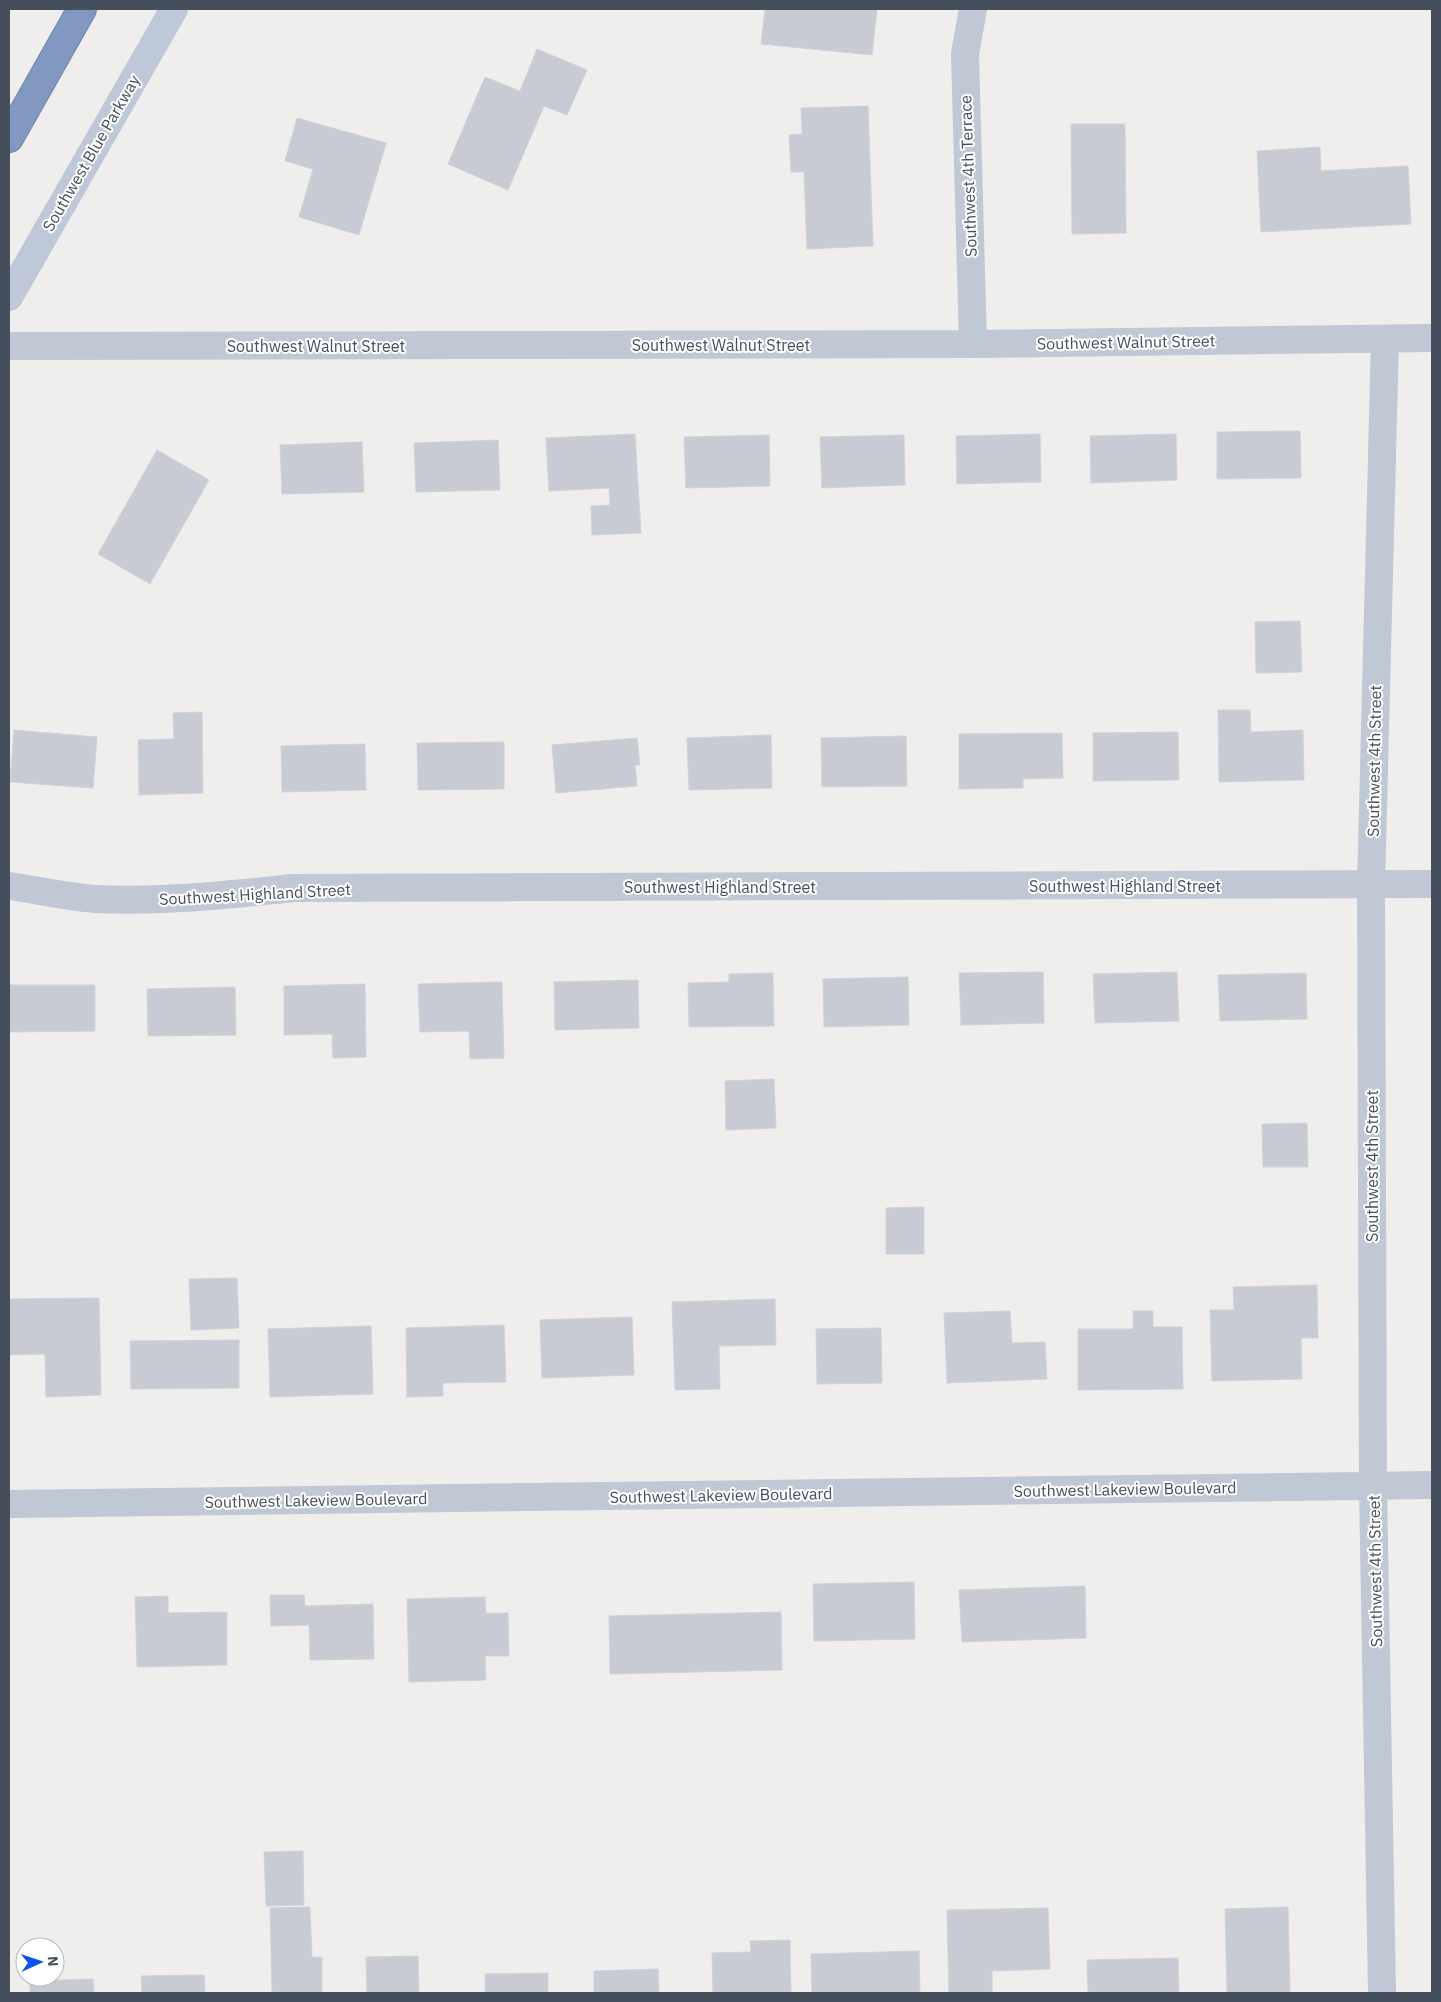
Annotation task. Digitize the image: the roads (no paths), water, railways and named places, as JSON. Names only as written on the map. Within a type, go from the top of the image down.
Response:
[{"type":"highway","points":[[9,138],[82,9]]},
{"type":"street","name":"Southwest Blue Parkway","points":[[9,297],[174,9]]},
{"type":"street","name":"Southwest 4th Terrace","points":[[973,9],[965,54],[973,344]]},
{"type":"street","name":"Southwest 4th Street","points":[[1382,1993],[1373,1486],[1371,886],[1385,338]]},
{"type":"street","name":"Southwest Walnut Street","points":[[9,346],[973,344],[1432,338]]},
{"type":"street","name":"Southwest Highland Street","points":[[9,886],[94,898],[159,899],[224,896],[293,888],[1371,886],[1432,884]]},
{"type":"street","name":"Southwest Lakeview Boulevard","points":[[9,1504],[1432,1485]]}]
